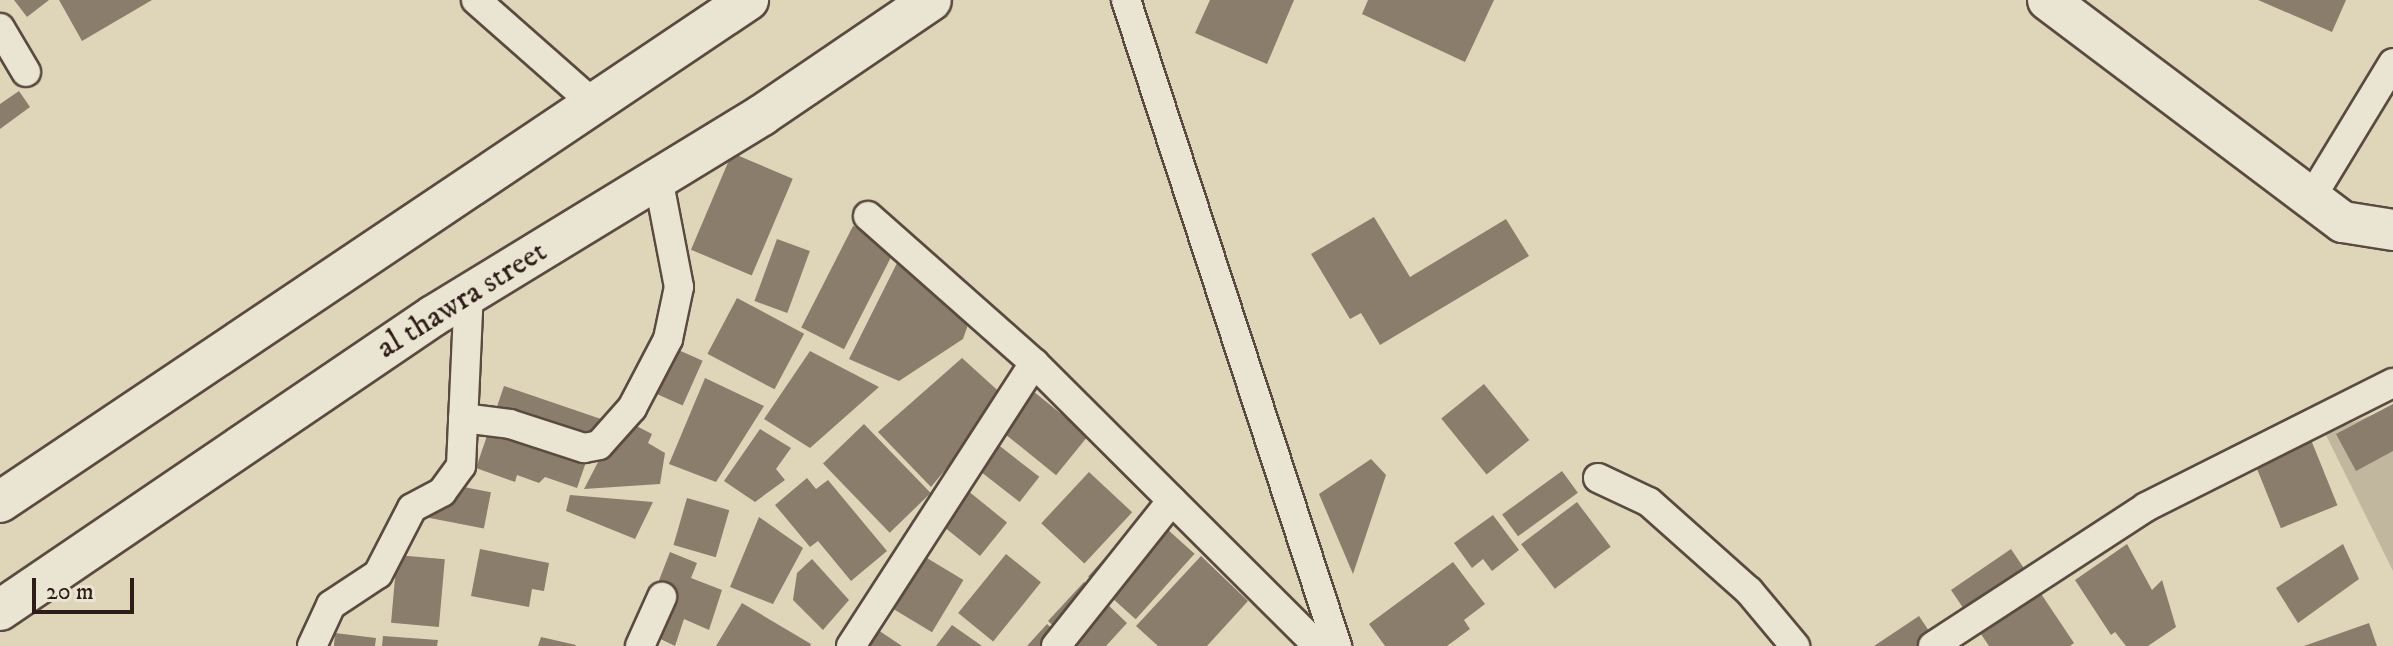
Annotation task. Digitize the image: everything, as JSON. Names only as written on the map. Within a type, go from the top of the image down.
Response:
[{"type":"main road","points":[[0,502],[748,0]]},
{"type":"main road","name":"al thawra street","points":[[0,610],[469,293],[658,178],[931,0]]},
{"type":"main road","points":[[2048,0],[2343,222],[2393,230]]},
{"type":"street","points":[[476,0],[593,103]]},
{"type":"street","points":[[1126,0],[1337,646]]},
{"type":"street","points":[[0,28],[26,72]]},
{"type":"street","points":[[2311,198],[2393,63]]},
{"type":"street","points":[[463,418],[510,424],[584,448],[599,445],[632,408],[668,339],[679,287],[658,178]]},
{"type":"street","points":[[868,216],[1034,363],[1172,500],[1304,641]]},
{"type":"street","points":[[312,646],[331,605],[378,574],[412,508],[442,492],[461,466],[469,293]]},
{"type":"street","points":[[851,646],[1034,363]]},
{"type":"street","points":[[1933,646],[2146,507],[2393,383]]},
{"type":"street","points":[[1598,478],[1649,502],[1749,591],[1795,646]]},
{"type":"street","points":[[1056,646],[1172,500]]},
{"type":"street","points":[[640,646],[662,597]]},
{"type":"shaded area","points":[[2393,407],[2393,571],[2325,433]]},
{"type":"building","points":[[14,0],[49,0],[27,17]]},
{"type":"building","points":[[59,0],[152,0],[82,41]]},
{"type":"building","points":[[1210,0],[1294,0],[1267,64],[1195,33]]},
{"type":"building","points":[[1368,0],[1494,0],[1465,62],[1362,14]]},
{"type":"building","points":[[2258,0],[2346,0],[2332,32]]},
{"type":"building","points":[[19,91],[30,107],[0,129],[0,104]]},
{"type":"building","points":[[732,153],[793,179],[752,275],[691,250]]},
{"type":"building","points":[[1374,217],[1410,277],[1506,219],[1529,256],[1380,345],[1361,313],[1350,319],[1311,254]]},
{"type":"building","points":[[853,226],[896,248],[844,349],[801,328]]},
{"type":"building","points":[[777,239],[810,251],[787,313],[754,301]]},
{"type":"building","points":[[898,261],[970,319],[963,339],[899,381],[849,359]]},
{"type":"building","points":[[737,298],[804,334],[775,389],[707,354]]},
{"type":"building","points":[[656,340],[703,361],[683,406],[636,385]]},
{"type":"building","points":[[810,351],[879,387],[810,448],[764,419]]},
{"type":"building","points":[[962,358],[1005,397],[931,487],[878,432]]},
{"type":"building","points":[[705,378],[764,406],[716,482],[669,464]]},
{"type":"building","points":[[1484,384],[1529,440],[1487,475],[1441,419]]},
{"type":"building","points":[[504,386],[601,419],[577,488],[545,477],[539,483],[517,475],[515,482],[476,468]]},
{"type":"building","points":[[1033,391],[1088,436],[1056,475],[1001,431]]},
{"type":"building","points":[[2393,404],[2393,451],[2356,471],[2336,434]]},
{"type":"building","points":[[621,418],[652,434],[648,443],[665,453],[660,484],[584,489]]},
{"type":"building","points":[[2303,420],[2337,505],[2281,528],[2246,443]]},
{"type":"building","points":[[864,424],[931,493],[890,533],[823,464]]},
{"type":"building","points":[[760,429],[791,448],[776,469],[785,480],[755,502],[724,481]]},
{"type":"building","points":[[996,443],[1039,477],[1020,502],[976,468]]},
{"type":"building","points":[[1371,459],[1386,475],[1353,574],[1319,494]]},
{"type":"building","points":[[1562,471],[1578,493],[1518,536],[1502,514]]},
{"type":"building","points":[[1089,472],[1132,512],[1084,563],[1041,523]]},
{"type":"building","points":[[807,478],[816,489],[828,480],[887,551],[851,581],[818,541],[810,547],[775,505]]},
{"type":"building","points":[[433,481],[491,492],[484,529],[426,517]]},
{"type":"building","points":[[962,486],[1007,523],[980,556],[935,519]]},
{"type":"building","points":[[570,495],[653,502],[635,539],[566,511]]},
{"type":"building","points":[[687,498],[729,510],[716,557],[673,545]]},
{"type":"building","points":[[1577,502],[1611,547],[1555,589],[1521,544]]},
{"type":"building","points":[[1147,511],[1195,554],[1136,619],[1088,576]]},
{"type":"building","points":[[1493,515],[1519,550],[1492,571],[1483,559],[1472,568],[1454,543]]},
{"type":"building","points":[[759,517],[803,548],[773,604],[730,587]]},
{"type":"building","points":[[2127,544],[2152,590],[2162,580],[2176,627],[2148,646],[2126,646],[2115,632],[2111,635],[2075,580]]},
{"type":"building","points":[[2343,544],[2359,579],[2298,623],[2276,588]]},
{"type":"building","points":[[480,549],[549,563],[544,591],[532,589],[529,607],[471,596]]},
{"type":"building","points":[[912,549],[963,580],[932,632],[881,601]]},
{"type":"building","points":[[2011,549],[2074,643],[2070,646],[1989,646],[1951,590]]},
{"type":"building","points":[[670,552],[697,563],[691,578],[722,590],[709,630],[684,619],[675,646],[640,629]]},
{"type":"building","points":[[1006,554],[1041,582],[993,641],[958,613]]},
{"type":"building","points":[[397,555],[445,559],[439,627],[391,623]]},
{"type":"building","points":[[1201,556],[1248,601],[1207,646],[1158,646],[1136,626]]},
{"type":"building","points":[[812,559],[849,600],[823,630],[793,600],[797,573]]},
{"type":"building","points":[[1453,562],[1485,604],[1464,620],[1470,629],[1447,646],[1385,646],[1369,624]]},
{"type":"building","points":[[1084,582],[1127,623],[1106,646],[1075,646],[1048,621]]},
{"type":"building","points":[[742,603],[811,644],[810,646],[716,646]]},
{"type":"building","points":[[1919,616],[1939,646],[1874,646]]},
{"type":"building","points":[[2369,623],[2377,646],[2304,646]]},
{"type":"building","points":[[1047,624],[1071,646],[1027,646]]},
{"type":"building","points":[[952,625],[982,646],[936,646]]},
{"type":"building","points":[[872,626],[902,646],[858,646]]},
{"type":"building","points":[[335,633],[376,638],[375,646],[334,646]]},
{"type":"building","points":[[383,636],[438,640],[437,646],[382,646]]},
{"type":"building","points":[[541,637],[576,645],[538,646]]}]
